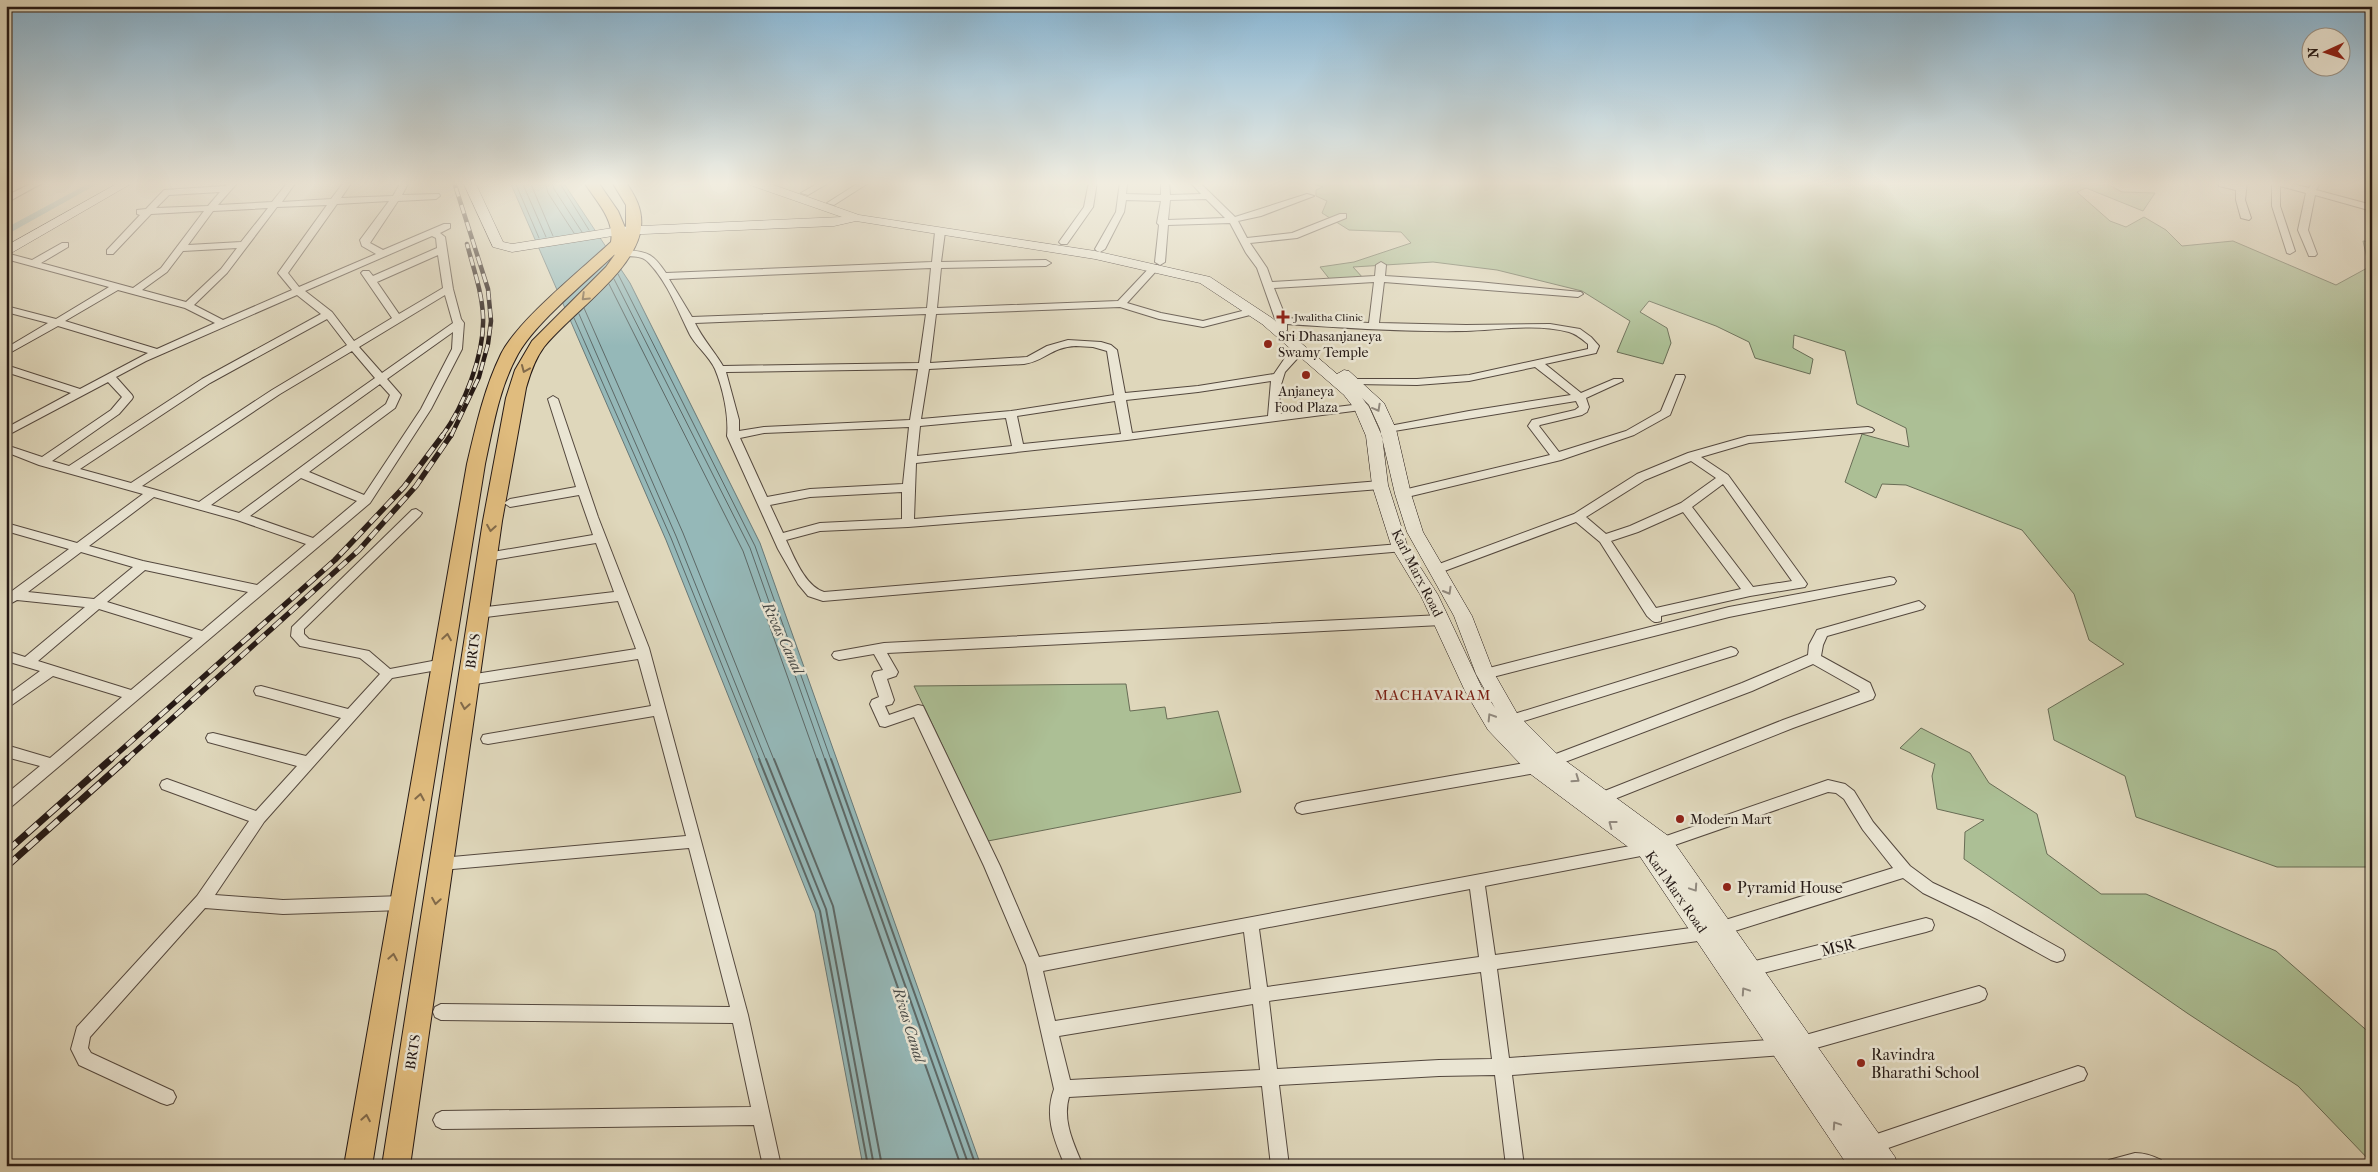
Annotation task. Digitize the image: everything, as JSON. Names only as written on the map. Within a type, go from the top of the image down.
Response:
[{"type":"main road","points":[[6,252],[33,237]]},
{"type":"main road","points":[[495,237],[498,244],[503,247],[512,248],[586,237]]},
{"type":"main road","name":"BRTS","points":[[358,1166],[476,464],[495,385],[510,353],[525,333],[548,321],[618,256],[619,237]]},
{"type":"main road","name":"Karl Marx Road","points":[[972,237],[1158,264],[1209,274],[1247,298],[1283,328],[1354,381],[1376,403],[1388,430],[1403,494],[1415,532],[1463,616],[1485,674],[1511,720],[1544,765],[1602,798],[1664,844],[1886,1166]]},
{"type":"main road","name":"Karl Marx Road","points":[[1026,237],[1100,249],[1158,264],[1205,280],[1250,312],[1283,328],[1300,350],[1349,392],[1360,407],[1374,436],[1380,485],[1400,548],[1429,595],[1474,691],[1495,725],[1646,849],[1863,1166]]},
{"type":"main road","name":"BRTS","points":[[396,1166],[486,557],[514,399],[532,352],[548,321]]},
{"type":"street","points":[[110,252],[123,237]]},
{"type":"street","points":[[136,290],[164,270],[190,237]]},
{"type":"street","points":[[188,306],[224,271],[250,237]]},
{"type":"street","points":[[241,517],[391,406],[396,395],[352,345],[328,314],[297,290],[285,277],[283,273],[285,268],[307,237]]},
{"type":"street","points":[[367,237],[365,244],[384,254]]},
{"type":"street","points":[[8,430],[157,352],[423,237]]},
{"type":"street","points":[[6,803],[366,500],[426,409],[457,349],[459,323],[456,320],[448,289],[440,237]]},
{"type":"street","points":[[908,523],[907,488],[913,423],[932,312],[939,237]]},
{"type":"street","points":[[1064,242],[1068,237]]},
{"type":"street","points":[[1100,249],[1107,237]]},
{"type":"street","points":[[1121,304],[1158,264],[1161,237]]},
{"type":"street","points":[[1242,237],[1262,268],[1283,328],[1468,328],[1512,325],[1564,328],[1580,332],[1594,346],[1592,351],[1469,378],[1417,382],[1354,381]]},
{"type":"street","points":[[1244,241],[1287,237]]},
{"type":"street","points":[[2286,237],[2290,250]]},
{"type":"street","points":[[2306,237],[2312,254]]},
{"type":"street","points":[[34,263],[65,245]]},
{"type":"street","points":[[182,248],[244,245]]},
{"type":"street","points":[[370,280],[441,250]]},
{"type":"street","points":[[618,256],[643,254],[652,260],[663,276],[696,337],[703,343],[720,369],[734,420],[734,436],[780,538],[804,584],[812,593],[823,597],[1400,548]]},
{"type":"street","points":[[6,256],[136,290],[188,306],[222,323]]},
{"type":"street","points":[[663,276],[936,265],[1046,263]]},
{"type":"street","points":[[360,264],[397,319]]},
{"type":"street","points":[[1374,327],[1381,265]]},
{"type":"street","points":[[1267,285],[1379,279],[1578,294]]},
{"type":"street","points":[[6,352],[118,286]]},
{"type":"street","points":[[133,487],[276,392],[448,289]]},
{"type":"street","points":[[688,320],[1121,304],[1159,316],[1203,324],[1250,312]]},
{"type":"street","points":[[6,309],[157,352]]},
{"type":"street","points":[[70,470],[206,381],[328,314]]},
{"type":"street","points":[[201,506],[459,323]]},
{"type":"street","points":[[720,369],[924,366],[1033,360],[1055,345],[1100,344],[1112,350],[1127,437]]},
{"type":"street","points":[[1273,418],[1274,389],[1277,377],[1285,362],[1300,350]]},
{"type":"street","points":[[1537,363],[1580,397],[1584,406],[1583,410],[1536,422],[1533,426],[1557,457]]},
{"type":"street","points":[[6,368],[79,392]]},
{"type":"street","points":[[43,462],[116,412],[123,404],[128,396],[109,376]]},
{"type":"street","points":[[734,436],[764,430],[913,423],[1011,414],[1120,397],[1198,389],[1277,377]]},
{"type":"street","points":[[1403,494],[1557,457],[1630,434],[1666,413],[1680,377]]},
{"type":"street","points":[[1388,430],[1469,414],[1580,397],[1618,381]]},
{"type":"street","points":[[553,399],[600,538],[643,653],[695,841],[740,1015],[772,1166]]},
{"type":"street","points":[[910,460],[1127,437],[1360,407]]},
{"type":"street","points":[[1011,414],[1018,448]]},
{"type":"street","points":[[1436,570],[1578,517],[1641,477],[1692,456],[1748,440],[1868,430]]},
{"type":"street","points":[[6,448],[70,470],[241,517],[316,543]]},
{"type":"street","points":[[1652,613],[1750,592],[1801,584],[1724,478],[1692,456]]},
{"type":"street","points":[[300,473],[366,500]]},
{"type":"street","points":[[1604,539],[1634,529],[1685,506],[1724,478]]},
{"type":"street","points":[[780,538],[820,527],[908,523],[1380,485]]},
{"type":"street","points":[[763,502],[810,493],[907,488]]},
{"type":"street","points":[[510,503],[583,490]]},
{"type":"street","points":[[9,597],[152,493]]},
{"type":"street","points":[[1685,506],[1750,592]]},
{"type":"street","points":[[388,674],[364,654],[305,643],[297,636],[298,627],[416,513]]},
{"type":"street","points":[[1578,517],[1604,539],[1652,613],[1664,628]]},
{"type":"street","points":[[6,527],[76,548],[143,565],[260,590]]},
{"type":"street","points":[[486,557],[600,538]]},
{"type":"street","points":[[28,662],[143,565]]},
{"type":"street","points":[[1485,674],[1729,612],[1890,581]]},
{"type":"street","points":[[478,613],[622,596]]},
{"type":"street","points":[[9,597],[98,604],[205,637]]},
{"type":"street","points":[[1814,658],[1816,644],[1822,633],[1919,606]]},
{"type":"street","points":[[839,655],[878,649],[1441,620]]},
{"type":"street","points":[[878,649],[891,672],[879,676],[887,700],[877,704],[885,722],[918,710],[992,866],[1034,965],[1063,1090],[1057,1103],[1057,1121],[1074,1166]]},
{"type":"street","points":[[1511,720],[1731,652]]},
{"type":"street","points":[[469,680],[643,653]]},
{"type":"street","points":[[6,656],[135,696]]},
{"type":"street","points":[[1302,808],[1544,765],[1747,687],[1814,658]]},
{"type":"street","points":[[1602,798],[1788,724],[1868,695],[1865,687],[1814,658]]},
{"type":"street","points":[[167,1097],[85,1059],[79,1049],[83,1033],[202,901],[259,818],[388,674],[443,664]]},
{"type":"street","points":[[6,704],[51,670]]},
{"type":"street","points":[[261,690],[351,715]]},
{"type":"street","points":[[488,739],[659,710]]},
{"type":"street","points":[[213,738],[309,762]]},
{"type":"street","points":[[6,751],[53,764]]},
{"type":"street","points":[[167,785],[259,818]]},
{"type":"street","points":[[1034,965],[1646,849],[1828,786],[1840,788],[1849,795],[1868,826],[1905,872],[1928,888],[1984,914],[2058,955]]},
{"type":"street","points":[[442,864],[695,841]]},
{"type":"street","points":[[1722,928],[1905,872]]},
{"type":"street","points":[[1477,881],[1516,1166]]},
{"type":"street","points":[[202,901],[283,907],[402,903]]},
{"type":"street","points":[[1251,924],[1280,1166]]},
{"type":"street","name":"MSR","points":[[1751,970],[1926,925]]},
{"type":"street","points":[[1048,1030],[1261,996],[1705,933]]},
{"type":"street","points":[[1802,1044],[1979,994]]},
{"type":"street","points":[[441,1012],[740,1015]]},
{"type":"street","points":[[1063,1090],[1439,1068],[1502,1067],[1782,1047]]},
{"type":"street","points":[[1871,1145],[2078,1074]]},
{"type":"street","points":[[442,1120],[761,1116]]},
{"type":"street","points":[[2115,1166],[2149,1162],[2156,1166]]},
{"type":"green space","points":[[1405,237],[2173,237],[2182,246],[2233,241],[2336,285],[2369,267],[2363,241],[2372,242],[2372,867],[2277,867],[2136,817],[2125,776],[2054,740],[2048,709],[2124,664],[2089,640],[2074,594],[2022,530],[1906,485],[1882,484],[1876,498],[1845,482],[1862,434],[1909,447],[1906,428],[1857,404],[1845,351],[1794,335],[1793,348],[1813,359],[1810,374],[1755,358],[1749,342],[1716,326],[1649,301],[1640,312],[1667,328],[1671,343],[1663,364],[1617,352],[1630,321],[1582,291],[1497,270],[1433,262],[1353,267],[1364,279],[1331,281],[1320,267],[1354,262],[1411,243]]},
{"type":"green space","points":[[1126,684],[1130,711],[1165,707],[1167,719],[1218,711],[1241,792],[988,841],[914,686]]},
{"type":"green space","points":[[1921,728],[1970,753],[1989,783],[2037,814],[2047,854],[2101,894],[2146,894],[2276,951],[2372,1035],[2372,1163],[2298,1086],[2187,1013],[1964,859],[1965,832],[1984,820],[1937,809],[1932,776],[1935,764],[1900,748]]},
{"type":"water","name":"Rivas Canal","points":[[534,237],[599,237],[630,283],[760,543],[981,1166],[863,1166],[815,913],[666,540]]},
{"type":"railway","points":[[451,436],[479,377],[488,344],[491,321],[488,289],[471,237]]},
{"type":"railway","points":[[442,436],[465,395],[472,379],[481,347],[483,331],[481,298],[467,244]]},
{"type":"railway","points":[[110,760],[335,560],[404,487],[443,435]]},
{"type":"railway","points":[[126,760],[359,550],[416,486],[451,435]]},
{"type":"railway","points":[[6,852],[111,759]]},
{"type":"railway","points":[[6,867],[127,759]]},
{"type":"place","name":"Jwalitha Clinic","points":[[1283,317]]},
{"type":"place","name":"Sri Dhasanjaneya Swamy Temple","points":[[1268,344]]},
{"type":"place","name":"Anjaneya Food Plaza","points":[[1306,375]]},
{"type":"place","name":"Modern Mart","points":[[1680,819]]},
{"type":"place","name":"Pyramid House","points":[[1727,887]]},
{"type":"place","name":"Ravindra Bharathi School","points":[[1861,1063]]},
{"type":"district","name":"MACHAVARAM","points":[[1433,695]]}]
